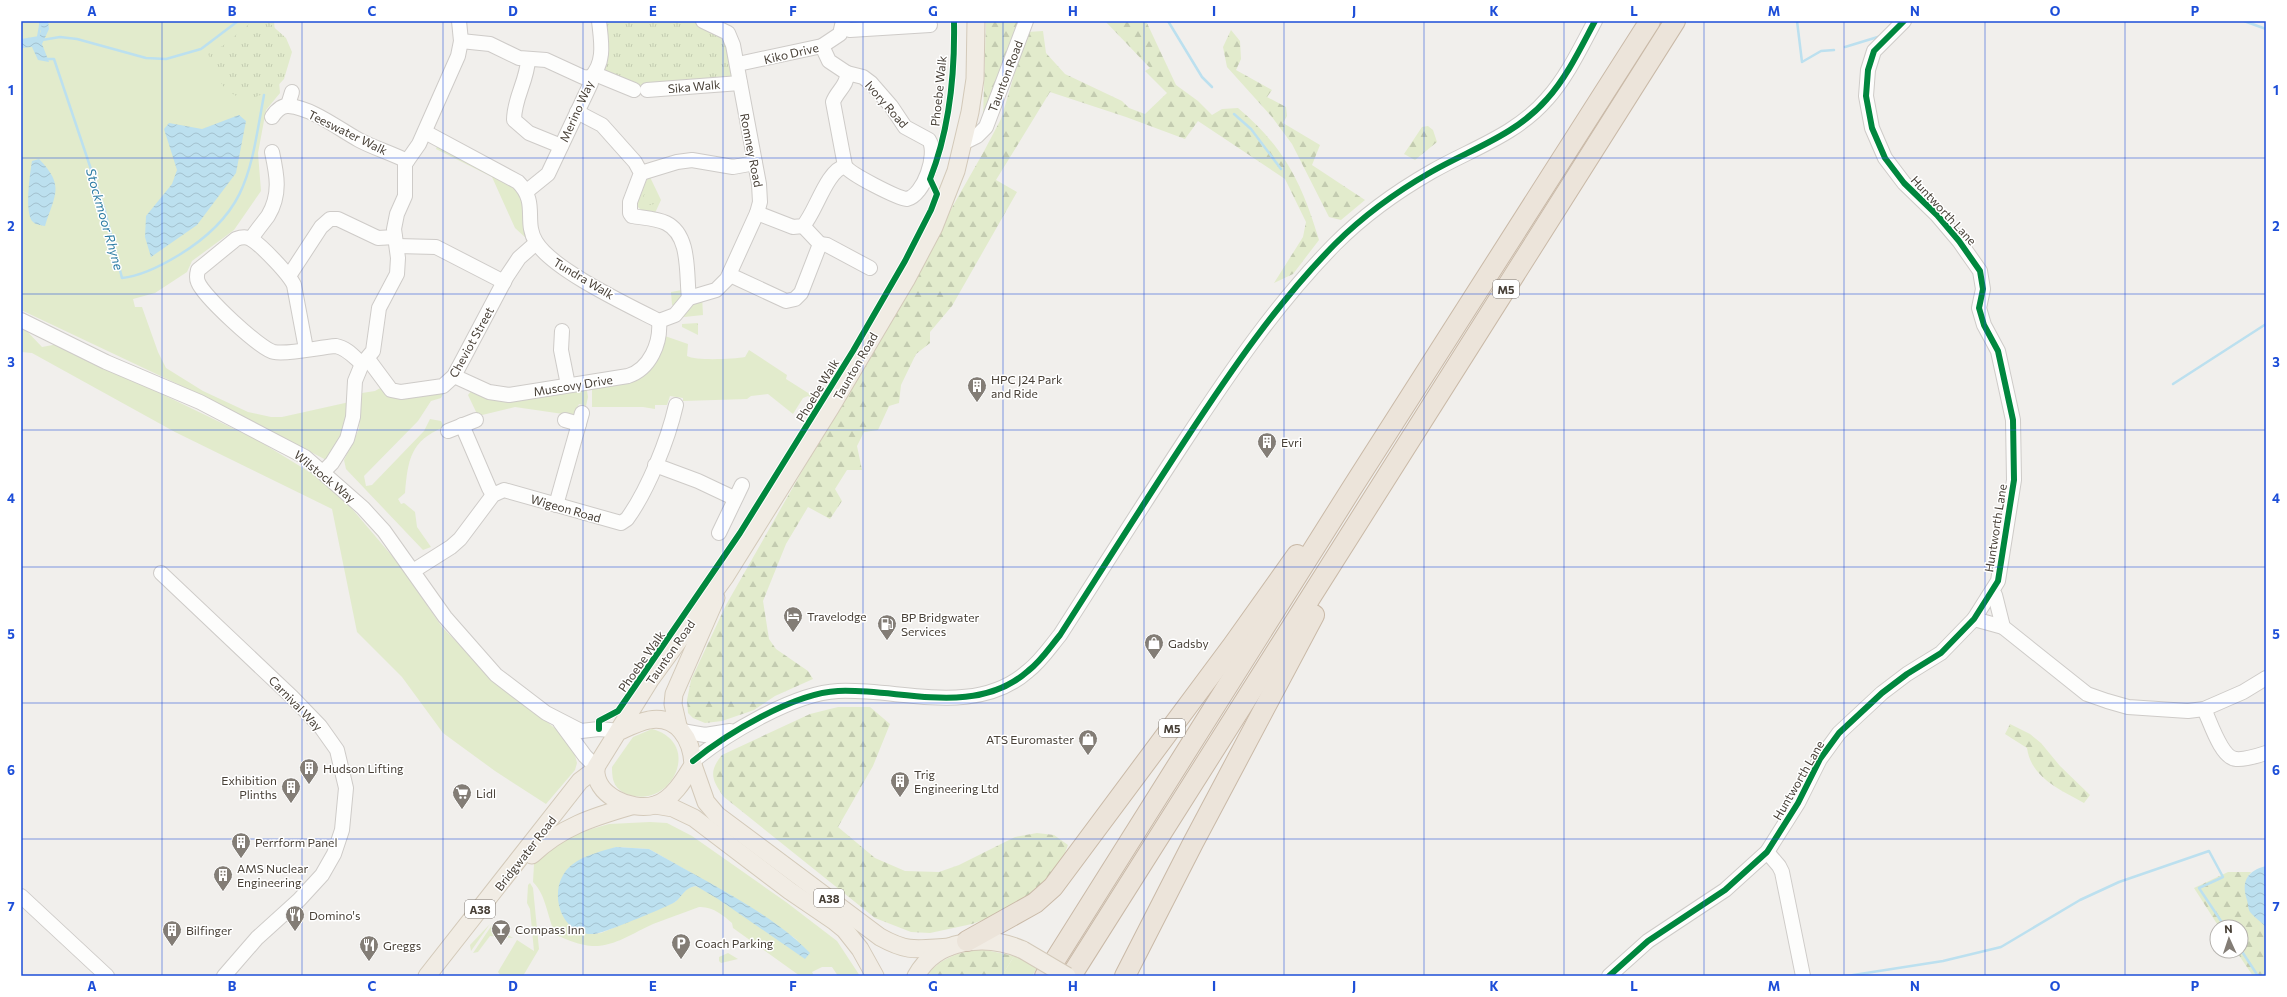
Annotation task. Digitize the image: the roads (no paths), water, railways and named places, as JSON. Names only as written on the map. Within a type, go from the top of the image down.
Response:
[{"type":"highway","name":"M5","points":[[1045,976],[1352,488],[1650,21]]},
{"type":"highway","name":"M5","points":[[1071,976],[1338,557],[1675,21]]},
{"type":"highway","name":"M5","points":[[958,944],[1035,903],[1053,887],[1233,645],[1314,529],[1352,488]]},
{"type":"highway","name":"M5","points":[[1125,976],[1193,843],[1316,612],[1338,557]]},
{"type":"main road","name":"Taunton Road","points":[[620,731],[627,716],[650,680],[725,577],[831,407],[906,280],[946,199],[964,143],[974,79],[976,21]]},
{"type":"main road","name":"Taunton Road","points":[[680,728],[673,704],[674,694],[725,577]]},
{"type":"main road","points":[[620,731],[651,720],[668,722],[680,728]]},
{"type":"main road","name":"A38","points":[[680,728],[688,742],[693,763],[706,802],[717,815],[880,937],[900,948],[914,950],[958,944]]},
{"type":"main road","name":"A38","points":[[620,731],[596,768],[605,792],[619,802],[631,806],[655,805],[673,808],[694,818],[790,891],[845,930],[860,949],[875,976]]},
{"type":"main road","points":[[655,805],[676,790],[693,763]]},
{"type":"main road","name":"Bridgwater Road","points":[[427,976],[580,782],[596,768]]},
{"type":"main road","name":"Bridgwater Road","points":[[441,976],[513,878],[546,842],[587,818],[631,806]]},
{"type":"main road","points":[[916,976],[928,961],[958,944],[992,940],[1010,944],[1067,976]]},
{"type":"street","points":[[323,472],[332,463],[346,438],[353,417],[355,381],[376,344],[376,317],[379,308],[397,274],[394,221],[405,196],[404,171],[407,161],[419,144],[425,132],[454,68],[461,41],[459,21]]},
{"type":"street","name":"Merino Way","points":[[527,191],[548,174],[590,83],[602,51],[599,21]]},
{"type":"street","name":"Romney Road","points":[[689,298],[716,290],[722,286],[730,275],[758,213],[760,195],[734,45],[728,27],[703,21]]},
{"type":"street","name":"Taunton Road","points":[[964,143],[977,136],[986,127],[1026,21]]},
{"type":"street","points":[[693,763],[710,747],[739,729],[778,710],[828,692],[868,691],[928,697],[967,697],[992,691],[1027,672],[1060,635],[1242,354],[1306,274],[1363,218],[1395,194],[1432,171],[1509,132],[1530,115],[1548,99],[1576,56],[1594,21]]},
{"type":"street","name":"Huntworth Lane","points":[[1609,976],[1648,941],[1725,890],[1767,852],[1798,803],[1820,759],[1839,733],[1882,693],[1907,674],[1941,653],[1974,619],[1992,593],[1998,581],[2014,480],[2013,420],[1998,351],[1984,325],[1979,308],[1983,289],[1980,271],[1955,236],[1937,215],[1904,183],[1885,158],[1872,128],[1866,96],[1868,70],[1874,51],[1904,21]]},
{"type":"street","points":[[842,28],[850,30],[915,23],[930,25]]},
{"type":"street","name":"Kiko Drive","points":[[738,64],[822,46],[842,28]]},
{"type":"street","name":"Sika Walk","points":[[461,41],[490,44],[519,58],[528,60],[546,60],[584,77],[592,76],[640,90],[740,83]]},
{"type":"street","name":"Ivory Road","points":[[822,46],[829,61],[847,73],[863,77],[871,83],[891,106],[905,127],[929,140],[933,152],[931,163],[923,184],[916,195],[907,199],[887,192],[850,172],[844,166]]},
{"type":"street","points":[[528,60],[527,71],[515,104],[514,120],[529,133],[561,146]]},
{"type":"street","points":[[758,213],[793,227],[803,226],[808,220],[829,180],[844,166],[833,102],[836,94],[844,85],[847,78],[847,73]]},
{"type":"street","name":"Teeswater Walk","points":[[272,117],[276,111],[290,99],[358,139],[407,161]]},
{"type":"street","points":[[576,112],[602,125],[635,162],[641,173],[630,202],[630,212],[632,216],[667,224],[677,232],[684,249],[689,298],[674,314],[659,321]]},
{"type":"street","points":[[425,132],[511,177],[527,191],[532,230],[536,243]]},
{"type":"street","points":[[251,239],[268,216],[277,192],[277,172],[272,152]]},
{"type":"street","points":[[641,173],[677,162],[692,160],[733,167],[755,163]]},
{"type":"street","points":[[289,276],[321,227],[330,220],[338,219],[378,238],[436,247],[504,282]]},
{"type":"street","points":[[803,226],[820,244],[827,245],[870,268]]},
{"type":"street","points":[[306,348],[294,285],[289,276],[251,239],[242,237],[236,239],[198,270],[198,283],[202,290],[238,326],[268,349],[280,353],[306,348],[342,347],[365,362]]},
{"type":"street","name":"Cheviot Street","points":[[365,362],[387,386],[395,392],[443,386],[454,376],[504,282],[519,258],[536,243]]},
{"type":"street","name":"Tundra Walk","points":[[536,243],[561,267],[659,321]]},
{"type":"street","points":[[730,275],[786,301],[795,299],[801,293],[820,244]]},
{"type":"street","name":"Wilstock Way","points":[[21,320],[106,362],[200,402],[286,446],[323,472],[363,508],[384,531],[413,570],[444,617],[474,652],[517,692],[559,721],[581,731],[599,729],[620,731]]},
{"type":"street","name":"Muscovy Drive","points":[[454,376],[480,389],[499,395],[520,394],[628,376],[641,370],[655,348],[660,331],[659,321]]},
{"type":"street","points":[[562,331],[561,350],[568,385]]},
{"type":"street","name":"Wigeon Road","points":[[493,495],[504,490],[510,491],[621,523],[628,520],[655,465],[670,427],[676,405]]},
{"type":"street","points":[[556,505],[575,419]]},
{"type":"street","points":[[448,431],[476,420]]},
{"type":"street","points":[[413,570],[451,547],[460,539],[493,495],[462,425]]},
{"type":"street","points":[[655,465],[698,481],[734,498]]},
{"type":"street","points":[[719,533],[734,498],[742,485]]},
{"type":"street","name":"Carnival Way","points":[[160,573],[292,697],[320,726],[337,750],[344,773],[346,788],[342,830],[334,854],[322,875],[299,900],[256,938],[226,975]]},
{"type":"street","points":[[1992,593],[1995,595],[2003,627]]},
{"type":"street","points":[[1974,619],[2003,627],[2086,694],[2128,707],[2188,711],[2204,709],[2243,692],[2266,678]]},
{"type":"street","points":[[2204,709],[2221,747],[2230,758],[2236,760],[2266,753]]},
{"type":"street","name":"Wilstock Way","points":[[559,721],[585,756],[596,768]]},
{"type":"street","points":[[680,728],[705,735],[739,729]]},
{"type":"street","points":[[1767,852],[1782,872],[1803,976]]},
{"type":"street","points":[[21,896],[107,976]]},
{"type":"water","points":[[48,21],[49,29],[42,44],[49,62],[38,60],[32,47],[21,48],[21,39],[39,36],[41,31],[39,22]]},
{"type":"water","points":[[239,115],[246,121],[236,173],[197,225],[151,257],[145,237],[146,216],[172,184],[177,170],[164,129],[169,123],[202,129]]},
{"type":"water","points":[[39,159],[52,176],[56,191],[45,226],[33,222],[30,218],[28,202],[32,161]]},
{"type":"water","points":[[616,847],[649,849],[738,899],[777,925],[810,953],[805,959],[718,899],[696,886],[689,888],[678,900],[670,905],[635,920],[601,933],[582,933],[572,927],[564,918],[560,908],[558,896],[559,884],[564,873],[573,864],[583,858]]},
{"type":"water","points":[[2266,866],[2266,927],[2250,912],[2245,893],[2245,882],[2250,874],[2259,868]]},
{"type":"waterway","name":"Stockmoor Rhyne","points":[[38,38],[41,21]]},
{"type":"waterway","points":[[42,40],[60,37],[77,39],[146,58],[166,59],[201,49],[238,21]]},
{"type":"waterway","points":[[1168,21],[1202,77],[1212,87]]},
{"type":"waterway","points":[[1797,21],[1802,62],[1821,51],[1834,50]]},
{"type":"waterway","points":[[2244,21],[2266,29]]},
{"type":"waterway","points":[[1845,47],[1881,36]]},
{"type":"waterway","name":"Stockmoor Rhyne","points":[[45,59],[54,59],[105,211],[122,278],[144,273],[158,267],[202,239],[220,223],[233,206],[249,168],[255,146],[264,95]]},
{"type":"waterway","points":[[1234,114],[1251,129],[1281,169]]},
{"type":"waterway","points":[[2173,384],[2266,324]]},
{"type":"waterway","points":[[1847,976],[1943,961],[2001,947],[2080,900],[2119,882],[2209,851],[2223,877],[2199,888],[2220,919]]},
{"type":"waterway","points":[[2247,959],[2258,976]]},
{"type":"place","name":"HPC J24 Park and Ride","points":[[977,403]]},
{"type":"place","name":"Evri","points":[[1267,459]]},
{"type":"place","name":"Travelodge","points":[[793,633]]},
{"type":"place","name":"BP Bridgwater Services","points":[[887,641]]},
{"type":"place","name":"Gadsby","points":[[1154,660]]},
{"type":"place","name":"ATS Euromaster","points":[[1088,756]]},
{"type":"place","name":"Hudson Lifting","points":[[309,785]]},
{"type":"place","name":"Trig Engineering Ltd","points":[[900,798]]},
{"type":"place","name":"Exhibition Plinths","points":[[291,804]]},
{"type":"place","name":"Lidl","points":[[462,810]]},
{"type":"place","name":"Perrform Panel","points":[[241,859]]},
{"type":"place","name":"AMS Nuclear Engineering","points":[[223,892]]},
{"type":"place","name":"Domino's","points":[[295,932]]},
{"type":"place","name":"Compass Inn","points":[[501,946]]},
{"type":"place","name":"Bilfinger","points":[[172,947]]},
{"type":"place","name":"Coach Parking","points":[[681,960]]},
{"type":"place","name":"Greggs","points":[[369,962]]}]
